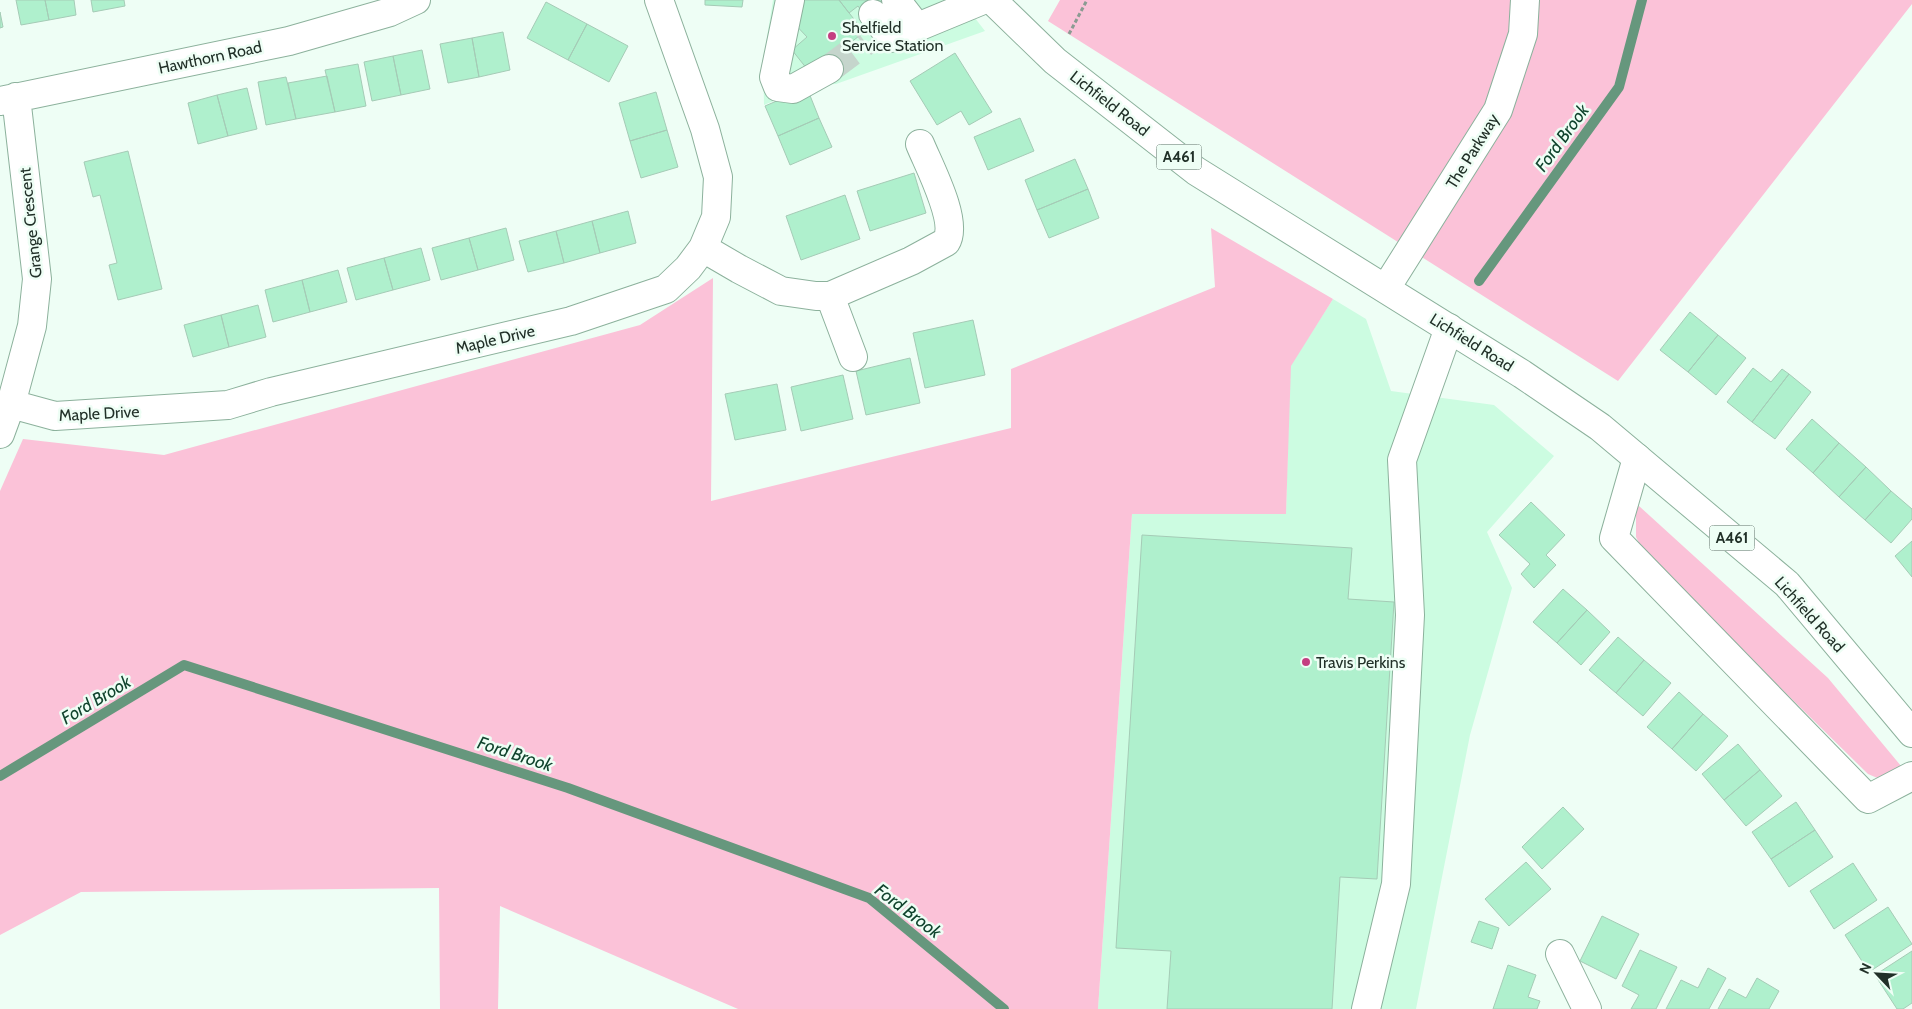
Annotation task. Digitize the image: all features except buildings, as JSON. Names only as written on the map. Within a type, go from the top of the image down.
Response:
[{"type":"main road","name":"Hawthorn Road","points":[[8,99],[289,41],[390,12],[416,0]]},
{"type":"main road","name":"Maple Drive","points":[[12,404],[55,416],[228,405],[272,392],[571,321],[666,289],[688,268],[703,248],[716,217],[718,178],[705,129],[659,0]]},
{"type":"main road","points":[[790,0],[774,77],[778,87],[793,88],[829,69]]},
{"type":"main road","points":[[896,0],[929,14]]},
{"type":"main road","points":[[873,14],[878,40],[929,14],[983,0]]},
{"type":"main road","name":"Lichfield Road","points":[[992,0],[1055,61],[1196,171],[1522,374],[1600,427],[1787,584],[1912,733]]},
{"type":"main road","name":"The Parkway","points":[[1386,288],[1498,110],[1523,34],[1525,0]]},
{"type":"main road","name":"Grange Crescent","points":[[0,434],[12,404],[32,326],[37,279],[8,99]]},
{"type":"main road","points":[[703,248],[781,291],[816,296],[830,296],[911,261],[946,242],[950,232],[950,224],[941,196],[920,144]]},
{"type":"main road","points":[[830,296],[853,357]]},
{"type":"main road","points":[[1366,1009],[1396,884],[1410,615],[1402,460],[1449,328]]},
{"type":"main road","points":[[1637,458],[1614,538],[1868,799],[1912,776]]},
{"type":"main road","points":[[1560,954],[1587,1009]]},
{"type":"path","points":[[1055,61],[1087,0]]},
{"type":"shaded area","points":[[773,0],[961,0],[985,31],[836,84],[813,85],[764,105],[763,62]]},
{"type":"shaded area","points":[[1060,0],[1912,0],[1912,4],[1618,381],[1048,21]]},
{"type":"shaded area","points":[[1211,228],[1333,299],[1291,366],[1286,514],[1132,514],[1098,1009],[738,1009],[500,906],[498,1009],[440,1009],[439,888],[81,892],[0,935],[0,491],[23,439],[164,455],[640,325],[713,278],[711,501],[1011,428],[1011,369],[1215,287]]},
{"type":"shaded area","name":"Travis Perkins","points":[[1333,299],[1366,319],[1391,391],[1494,405],[1554,456],[1487,532],[1512,588],[1470,735],[1416,1009],[1098,1009],[1132,514],[1286,514],[1290,366]]},
{"type":"shaded area","points":[[1639,506],[1828,678],[1906,772],[1889,783],[1868,774],[1645,555],[1636,537],[1636,507]]},
{"type":"waterway","name":"Ford Brook","points":[[1479,281],[1619,87],[1642,0]]},
{"type":"waterway","name":"Ford Brook","points":[[0,776],[184,665],[568,788],[869,898],[1004,1009]]},
{"type":"tunnel","points":[[829,69],[865,42]]},
{"type":"place","name":"Shelfield Service Station","points":[[832,36]]},
{"type":"place","name":"Travis Perkins","points":[[1306,662]]}]
